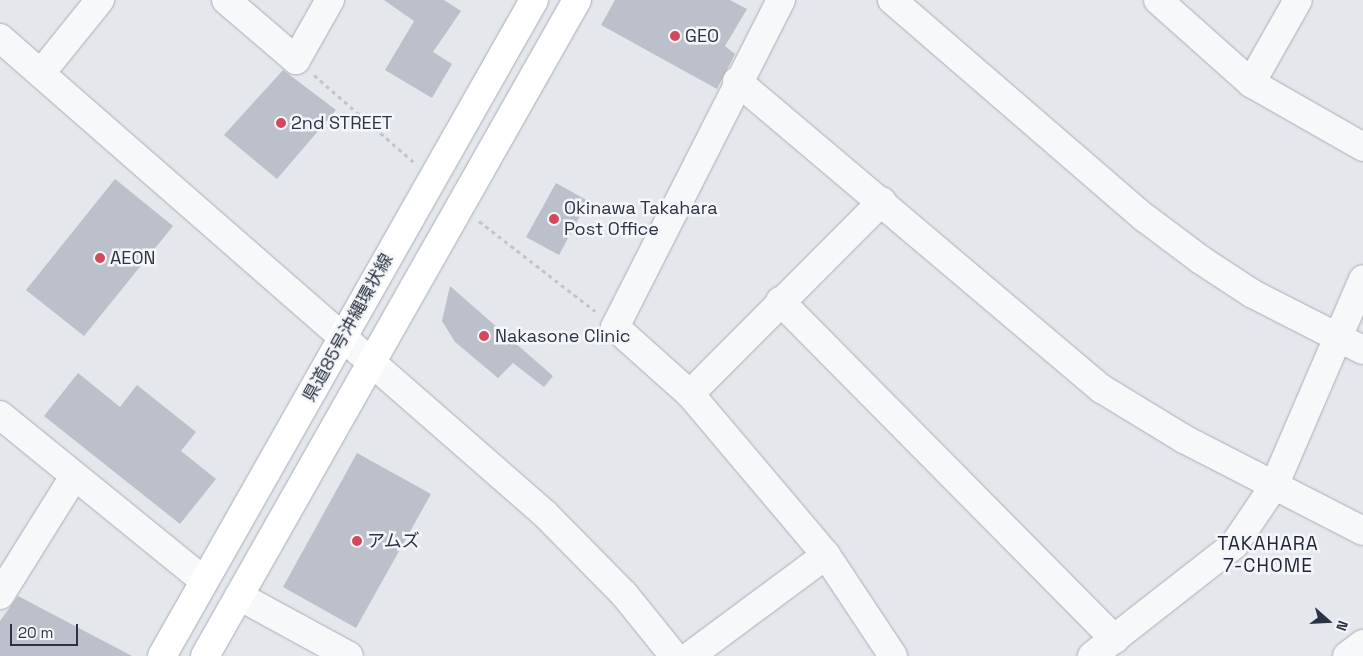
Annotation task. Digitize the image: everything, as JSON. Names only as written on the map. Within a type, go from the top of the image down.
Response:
[{"type":"main road","name":"県道85号沖縄環状線","points":[[162,656],[534,0]]},
{"type":"main road","points":[[205,656],[577,0]]},
{"type":"street","points":[[41,73],[100,0]]},
{"type":"street","points":[[226,0],[296,60],[330,0]]},
{"type":"street","points":[[781,0],[737,81],[615,327],[690,394],[826,555],[893,656]]},
{"type":"street","points":[[892,0],[1145,218],[1253,294],[1338,339],[1363,350]]},
{"type":"street","points":[[1158,0],[1250,83],[1363,147]]},
{"type":"street","points":[[1250,83],[1298,0]]},
{"type":"street","points":[[0,38],[344,336],[545,514],[624,594],[674,656]]},
{"type":"street","points":[[737,81],[1102,389],[1274,486],[1363,531]]},
{"type":"street","points":[[690,394],[780,301],[882,202]]},
{"type":"street","points":[[1092,656],[1234,544],[1274,486],[1363,280]]},
{"type":"street","points":[[780,301],[1115,639]]},
{"type":"street","points":[[0,415],[73,478],[204,581]]},
{"type":"street","points":[[0,595],[73,478]]},
{"type":"street","points":[[690,656],[826,555]]},
{"type":"street","points":[[239,596],[349,656]]},
{"type":"street","points":[[1348,656],[1363,644]]},
{"type":"path","points":[[296,60],[432,178]]},
{"type":"path","points":[[460,206],[615,327]]},
{"type":"building","points":[[384,0],[444,0],[461,11],[433,52],[452,64],[432,98],[385,70],[414,21]]},
{"type":"building","name":"GEO","points":[[615,0],[730,0],[747,9],[725,46],[735,54],[717,89],[601,25]]},
{"type":"building","name":"2nd STREET","points":[[283,70],[336,110],[277,179],[224,135]]},
{"type":"building","name":"AEON","points":[[115,179],[173,226],[84,336],[26,290]]},
{"type":"building","points":[[556,183],[588,201],[559,255],[526,237]]},
{"type":"building","points":[[450,286],[553,376],[544,387],[513,363],[498,378],[455,342],[442,321]]},
{"type":"building","points":[[78,373],[120,407],[137,385],[196,432],[181,451],[216,479],[180,524],[44,416]]},
{"type":"building","name":"アムズ","points":[[357,453],[431,494],[356,628],[283,587]]},
{"type":"building","points":[[18,596],[132,656],[0,656],[0,621]]},
{"type":"place","name":"GEO","points":[[675,36]]},
{"type":"place","name":"2nd STREET","points":[[281,123]]},
{"type":"place","name":"Okinawa Takahara Post Office","points":[[554,219]]},
{"type":"place","name":"AEON","points":[[100,258]]},
{"type":"place","name":"Nakasone Clinic","points":[[484,336]]},
{"type":"place","name":"アムズ","points":[[357,541]]},
{"type":"district","name":"TAKAHARA 7-CHOME","points":[[1268,555]]}]
